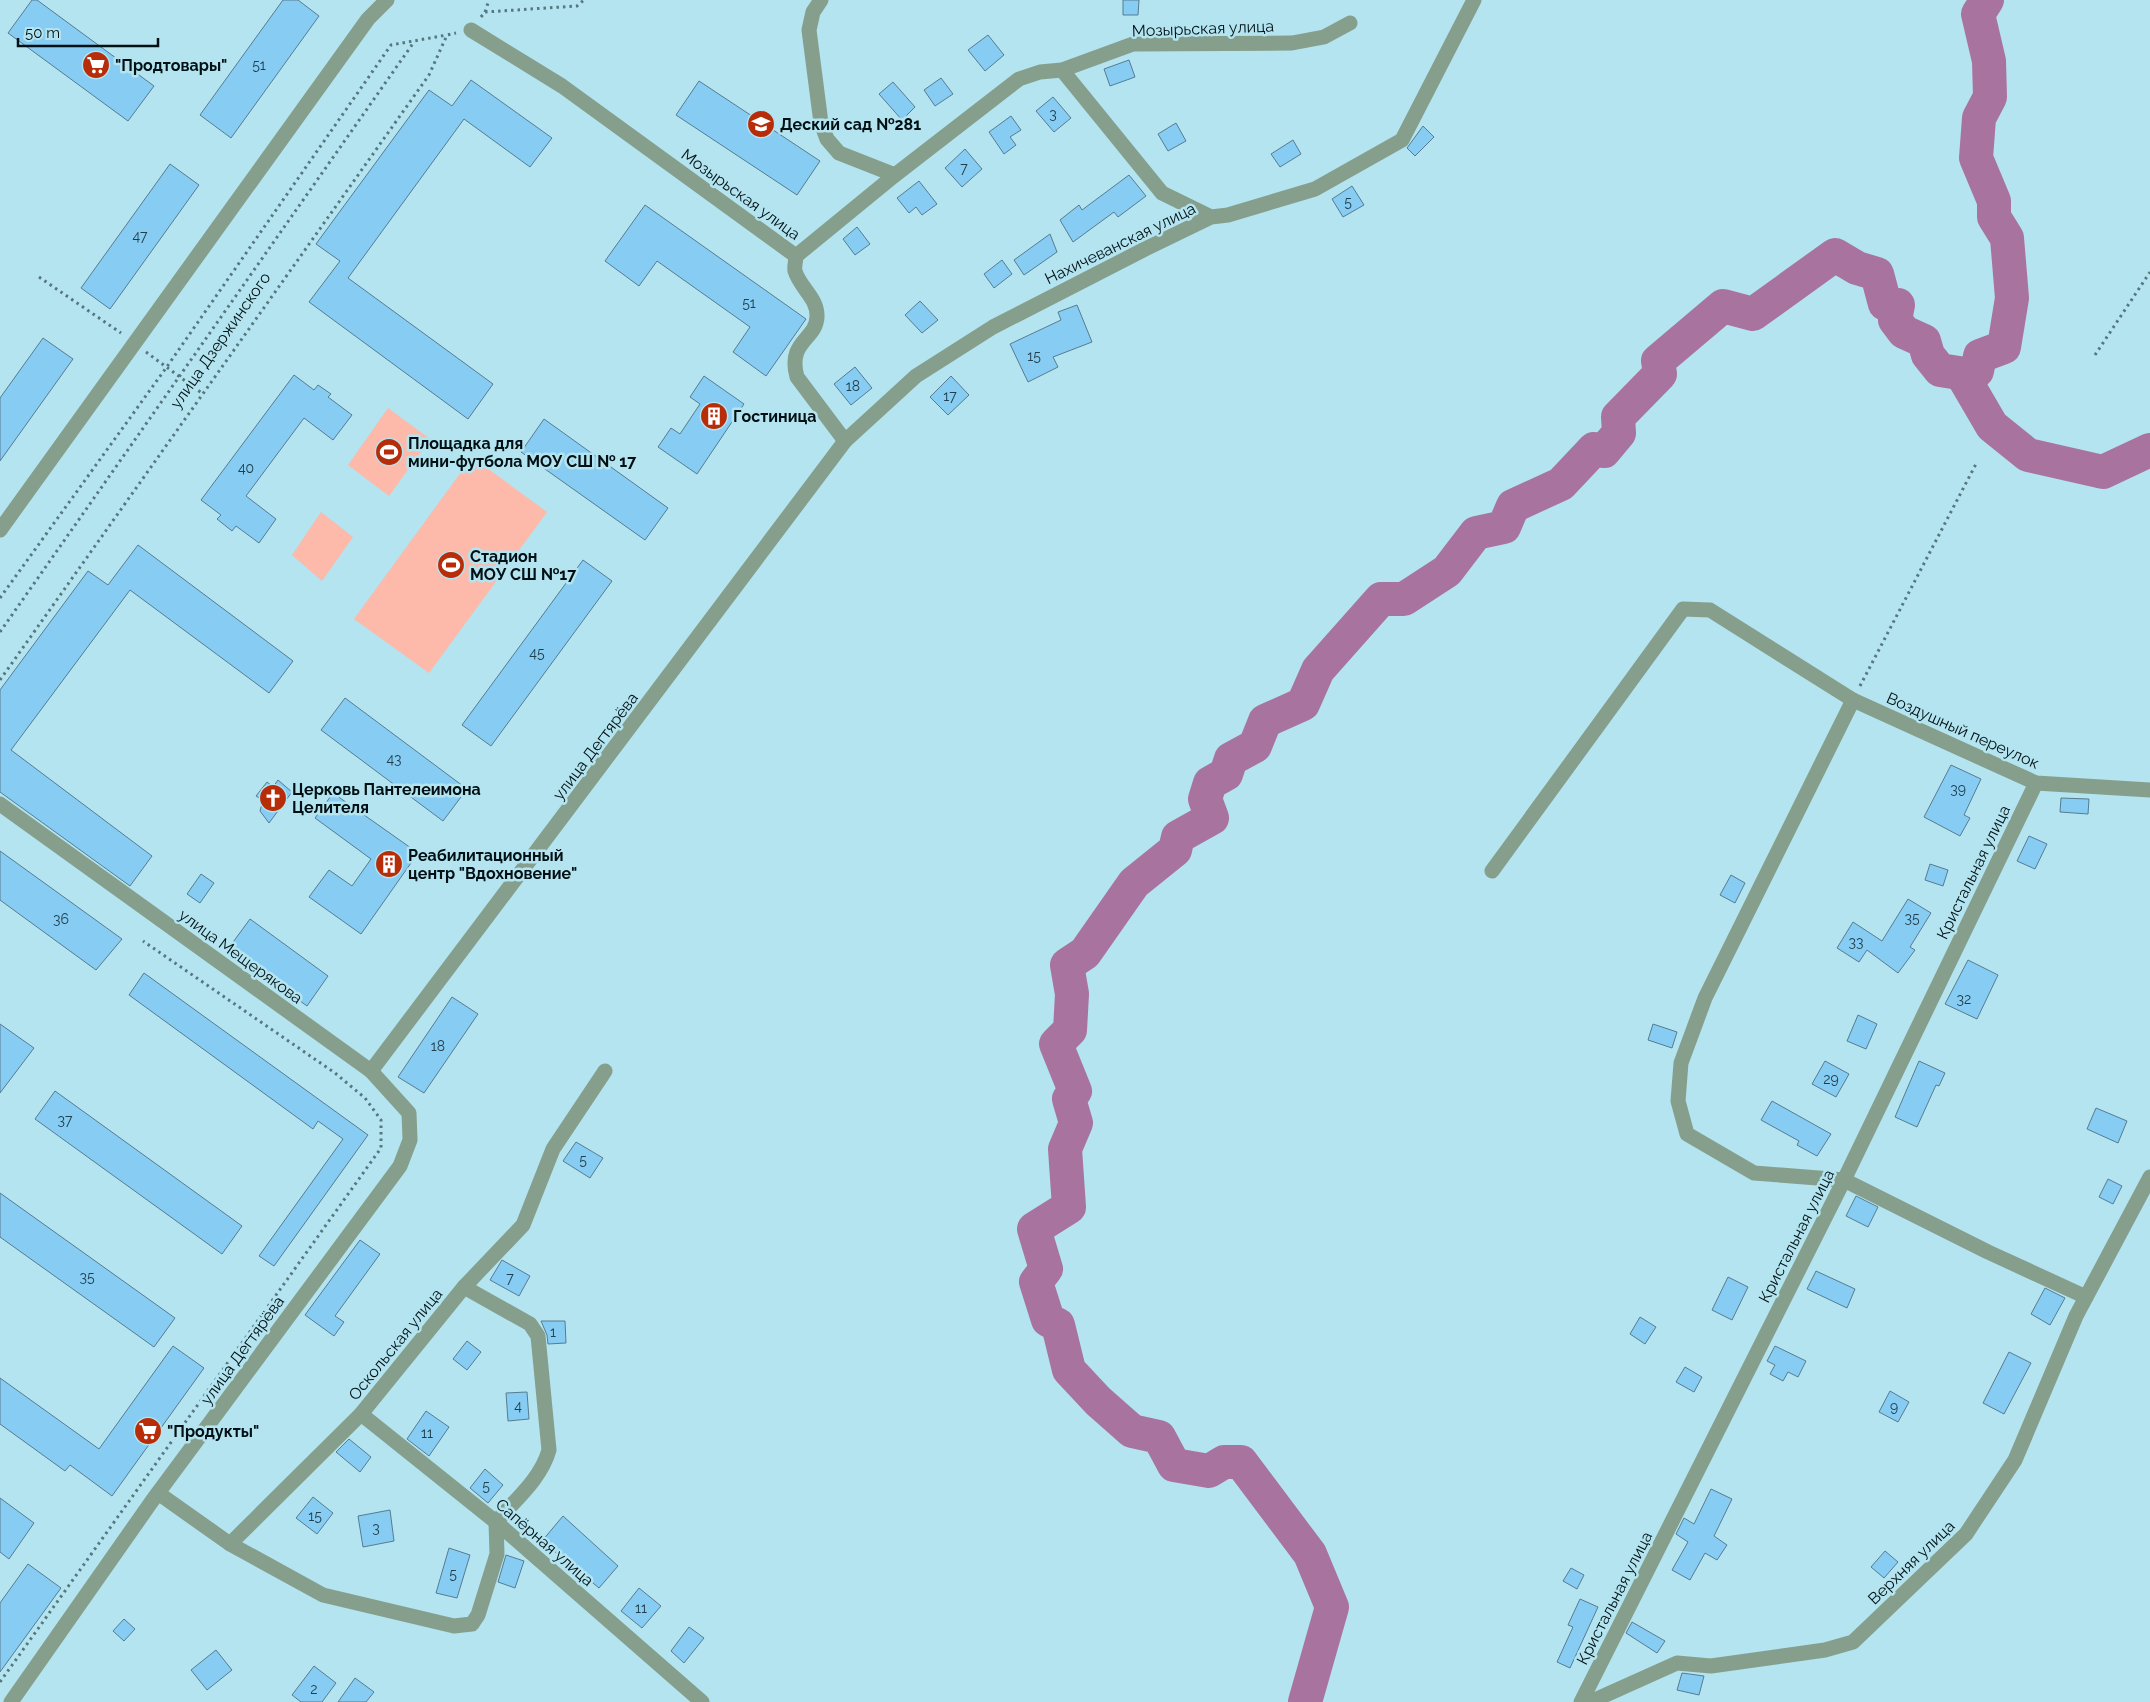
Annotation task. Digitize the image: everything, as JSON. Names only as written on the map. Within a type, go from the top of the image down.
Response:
[{"type":"street","points":[[0,530],[368,19],[388,0]]},
{"type":"street","points":[[821,0],[813,12],[809,30],[822,123],[827,138],[839,153],[895,175]]},
{"type":"street","name":"Нахичеванская улица","points":[[845,441],[916,376],[993,327],[1211,217],[1228,215],[1315,189],[1402,140],[1474,0]]},
{"type":"street","name":"Мозырьская улица","points":[[470,30],[562,86],[796,256],[895,175],[1019,79],[1040,72],[1062,70],[1133,44],[1292,43],[1324,37],[1350,23]]},
{"type":"street","points":[[1062,70],[1162,193],[1211,217]]},
{"type":"street","points":[[796,256],[795,271],[817,307],[817,320],[796,353],[794,365],[797,377],[845,441]]},
{"type":"street","name":"улица Дегтярёва","points":[[371,1071],[845,441]]},
{"type":"street","name":"Воздушный переулок","points":[[1492,871],[1683,609],[1710,610],[1853,700],[2036,783],[2150,790]]},
{"type":"street","points":[[1853,700],[1705,998],[1681,1062],[1678,1101],[1687,1134],[1754,1173],[1844,1180],[1988,1252],[2086,1298]]},
{"type":"street","name":"Кристальная улица","points":[[1581,1702],[1844,1180],[2036,783]]},
{"type":"street","name":"улица Мещерякова","points":[[0,804],[371,1071],[409,1113],[410,1140],[400,1166]]},
{"type":"street","name":"Оскольская улица","points":[[230,1544],[361,1414],[464,1287],[523,1225],[552,1149],[604,1071]]},
{"type":"street","name":"улица Дегтярёва","points":[[11,1702],[158,1493],[400,1166]]},
{"type":"street","name":"Верхняя улица","points":[[1590,1702],[1676,1662],[1711,1666],[1825,1650],[1854,1642],[1966,1534],[2015,1460],[2086,1298],[2150,1177]]},
{"type":"street","points":[[158,1493],[230,1544],[323,1595],[454,1626],[472,1624],[478,1615],[497,1554],[496,1522],[545,1464],[549,1450],[538,1336],[530,1324],[464,1287]]},
{"type":"street","name":"Сапёрная улица","points":[[361,1414],[496,1522],[702,1702]]},
{"type":"path","points":[[0,598],[166,368],[391,45],[447,36],[470,30],[486,12],[489,0]]},
{"type":"path","points":[[486,12],[577,6],[584,0]]},
{"type":"path","name":"улица Дзержинского","points":[[0,680],[429,75],[447,36]]},
{"type":"path","points":[[0,632],[415,41]]},
{"type":"path","points":[[2096,355],[2150,272]]},
{"type":"path","points":[[39,277],[135,343],[203,394]]},
{"type":"path","points":[[1853,700],[1977,462]]},
{"type":"path","points":[[0,1682],[381,1148],[381,1120],[366,1098],[335,1073],[143,941]]},
{"type":"shaded area","name":"Площадка для мини-футбола МОУ СШ № 17","points":[[388,408],[430,439],[389,496],[348,465]]},
{"type":"shaded area","name":"Стадион МОУ СШ №17","points":[[472,457],[547,512],[429,673],[354,619]]},
{"type":"shaded area","points":[[321,512],[353,537],[322,581],[292,555]]},
{"type":"building","points":[[32,0],[37,0],[154,86],[128,121],[8,33]]},
{"type":"building","points":[[283,0],[298,0],[319,16],[231,138],[200,115]]},
{"type":"building","points":[[1123,0],[1139,0],[1138,15],[1123,15]]},
{"type":"building","points":[[988,35],[1004,55],[985,71],[968,50]]},
{"type":"building","points":[[1129,60],[1135,77],[1110,86],[1104,69]]},
{"type":"building","points":[[941,78],[953,94],[935,106],[924,90]]},
{"type":"building","points":[[471,80],[552,138],[530,167],[464,119],[348,278],[493,384],[468,419],[309,302],[340,261],[316,244],[429,90],[452,106]]},
{"type":"building","points":[[699,81],[820,161],[797,195],[676,115]]},
{"type":"building","points":[[893,82],[915,107],[902,120],[879,94]]},
{"type":"building","points":[[1053,97],[1071,118],[1054,132],[1036,111]]},
{"type":"building","points":[[1011,116],[1021,130],[1010,137],[1016,145],[1004,154],[989,132]]},
{"type":"building","points":[[1176,123],[1186,141],[1168,151],[1158,134]]},
{"type":"building","points":[[1423,126],[1434,137],[1415,156],[1407,148]]},
{"type":"building","points":[[1293,140],[1301,154],[1280,167],[1271,154]]},
{"type":"building","points":[[965,149],[982,169],[962,187],[945,168]]},
{"type":"building","points":[[170,164],[199,185],[110,309],[81,288]]},
{"type":"building","points":[[1129,175],[1146,196],[1118,217],[1114,212],[1073,242],[1060,220],[1079,205],[1082,210]]},
{"type":"building","points":[[919,181],[937,204],[922,215],[916,207],[909,213],[897,198]]},
{"type":"building","points":[[1352,186],[1364,205],[1343,217],[1332,199]]},
{"type":"building","points":[[645,205],[806,319],[766,376],[733,352],[750,327],[657,261],[639,286],[605,261]]},
{"type":"building","points":[[857,227],[870,244],[855,255],[843,239]]},
{"type":"building","points":[[1050,234],[1057,252],[1024,275],[1014,260]]},
{"type":"building","points":[[1002,260],[1012,274],[994,288],[984,274]]},
{"type":"building","points":[[920,301],[938,320],[922,333],[905,315]]},
{"type":"building","points":[[1077,305],[1092,342],[1053,357],[1058,367],[1028,382],[1010,344],[1061,320],[1058,312]]},
{"type":"building","points":[[43,338],[73,359],[0,461],[0,398]]},
{"type":"building","points":[[855,367],[872,388],[851,405],[834,384]]},
{"type":"building","points":[[294,375],[314,390],[318,385],[331,394],[328,397],[352,415],[333,440],[304,418],[246,496],[276,519],[259,543],[236,526],[232,531],[217,519],[221,515],[201,500]]},
{"type":"building","name":"Гостиница","points":[[704,376],[744,404],[697,474],[658,447],[671,428],[680,434],[700,404],[690,397]]},
{"type":"building","points":[[951,376],[969,395],[948,415],[930,397]]},
{"type":"building","points":[[544,419],[668,508],[645,540],[521,452]]},
{"type":"building","points":[[138,545],[293,661],[269,693],[130,590],[11,750],[152,856],[130,886],[0,792],[0,690],[88,571],[108,585]]},
{"type":"building","points":[[583,560],[612,581],[491,746],[462,725]]},
{"type":"building","points":[[345,698],[467,789],[443,821],[321,730]]},
{"type":"building","points":[[1951,765],[1981,779],[1964,815],[1970,818],[1960,836],[1924,817]]},
{"type":"building","name":"Церковь Пантелеимона Целителя","points":[[278,780],[292,792],[269,823],[260,811],[263,800],[256,796],[267,782],[273,787]]},
{"type":"building","name":"Реабилитационный центр \"Вдохновение\"","points":[[333,793],[418,853],[361,934],[309,897],[329,870],[352,886],[371,859],[315,818]]},
{"type":"building","points":[[2061,798],[2089,799],[2088,814],[2060,812]]},
{"type":"building","points":[[2029,836],[2047,844],[2035,869],[2017,861]]},
{"type":"building","points":[[0,851],[122,939],[96,970],[0,900]]},
{"type":"building","points":[[1930,864],[1948,870],[1943,886],[1925,880]]},
{"type":"building","points":[[201,874],[214,883],[200,903],[187,894]]},
{"type":"building","points":[[1731,875],[1745,883],[1735,903],[1720,895]]},
{"type":"building","points":[[1908,899],[1931,913],[1910,947],[1915,950],[1898,973],[1867,950],[1859,962],[1837,948],[1853,922],[1882,941]]},
{"type":"building","points":[[250,919],[328,976],[307,1006],[228,949]]},
{"type":"building","points":[[1968,960],[1998,975],[1977,1019],[1945,1004]]},
{"type":"building","points":[[144,973],[368,1135],[274,1266],[259,1256],[343,1139],[318,1121],[313,1129],[129,995]]},
{"type":"building","points":[[452,997],[478,1014],[424,1093],[398,1077]]},
{"type":"building","points":[[1858,1015],[1877,1024],[1866,1049],[1847,1041]]},
{"type":"building","points":[[0,1024],[34,1048],[0,1093]]},
{"type":"building","points":[[1653,1024],[1677,1032],[1672,1048],[1648,1040]]},
{"type":"building","points":[[1825,1061],[1849,1074],[1836,1097],[1812,1084]]},
{"type":"building","points":[[1919,1061],[1945,1073],[1939,1086],[1936,1085],[1917,1127],[1895,1117]]},
{"type":"building","points":[[55,1091],[242,1226],[222,1254],[35,1119]]},
{"type":"building","points":[[1772,1101],[1831,1134],[1817,1156],[1797,1145],[1799,1141],[1761,1120]]},
{"type":"building","points":[[2096,1108],[2127,1121],[2118,1143],[2087,1129]]},
{"type":"building","points":[[576,1142],[603,1158],[590,1178],[563,1161]]},
{"type":"building","points":[[2108,1179],[2122,1186],[2113,1204],[2099,1197]]},
{"type":"building","points":[[0,1193],[175,1318],[154,1347],[0,1237]]},
{"type":"building","points":[[1856,1196],[1878,1207],[1868,1227],[1846,1216]]},
{"type":"building","points":[[360,1240],[380,1254],[335,1316],[344,1322],[334,1336],[305,1315]]},
{"type":"building","points":[[502,1260],[530,1276],[519,1296],[490,1280]]},
{"type":"building","points":[[1816,1271],[1855,1289],[1847,1308],[1807,1289]]},
{"type":"building","points":[[1728,1277],[1748,1287],[1732,1320],[1712,1310]]},
{"type":"building","points":[[2045,1288],[2065,1298],[2050,1325],[2031,1314]]},
{"type":"building","points":[[1640,1317],[1656,1327],[1645,1344],[1630,1334]]},
{"type":"building","points":[[541,1321],[565,1321],[566,1343],[548,1344],[547,1335]]},
{"type":"building","points":[[467,1341],[481,1352],[467,1370],[453,1359]]},
{"type":"building","points":[[173,1346],[204,1368],[112,1496],[70,1465],[65,1471],[0,1424],[0,1378],[99,1449]]},
{"type":"building","points":[[1775,1346],[1806,1361],[1798,1377],[1788,1372],[1783,1381],[1770,1374],[1775,1365],[1767,1361]]},
{"type":"building","points":[[2009,1352],[2031,1363],[2004,1414],[1983,1403]]},
{"type":"building","points":[[1685,1367],[1702,1377],[1694,1392],[1676,1382]]},
{"type":"building","points":[[1890,1391],[1909,1402],[1898,1422],[1879,1412]]},
{"type":"building","points":[[527,1392],[529,1419],[508,1421],[506,1393]]},
{"type":"building","points":[[426,1411],[449,1427],[429,1456],[407,1439]]},
{"type":"building","points":[[349,1439],[371,1457],[360,1472],[336,1452]]},
{"type":"building","points":[[485,1469],[503,1485],[488,1503],[470,1488]]},
{"type":"building","points":[[1711,1489],[1732,1499],[1714,1536],[1727,1545],[1717,1560],[1705,1553],[1690,1580],[1672,1570],[1688,1542],[1676,1534],[1684,1518],[1694,1524]]},
{"type":"building","points":[[313,1497],[333,1513],[317,1534],[296,1518]]},
{"type":"building","points":[[0,1498],[34,1523],[9,1559],[0,1552]]},
{"type":"building","points":[[390,1510],[394,1541],[363,1547],[358,1516]]},
{"type":"building","points":[[563,1516],[618,1566],[599,1588],[542,1541]]},
{"type":"building","points":[[449,1548],[470,1555],[457,1598],[436,1593]]},
{"type":"building","points":[[1885,1551],[1898,1562],[1884,1578],[1871,1567]]},
{"type":"building","points":[[506,1555],[524,1561],[515,1588],[498,1582]]},
{"type":"building","points":[[28,1564],[61,1588],[0,1672],[0,1603]]},
{"type":"building","points":[[1571,1568],[1584,1575],[1577,1589],[1563,1581]]},
{"type":"building","points":[[639,1588],[661,1606],[642,1628],[621,1611]]},
{"type":"building","points":[[1580,1599],[1598,1607],[1570,1668],[1557,1662],[1573,1627],[1568,1625]]},
{"type":"building","points":[[124,1619],[135,1629],[124,1641],[113,1631]]},
{"type":"building","points":[[1632,1622],[1665,1641],[1657,1653],[1626,1633]]},
{"type":"building","points":[[689,1627],[704,1638],[684,1663],[671,1651]]},
{"type":"building","points":[[216,1650],[232,1670],[207,1690],[191,1670]]},
{"type":"building","points":[[314,1666],[336,1683],[322,1702],[301,1702],[292,1695]]},
{"type":"building","points":[[1682,1673],[1704,1676],[1699,1695],[1677,1690]]},
{"type":"building","points":[[355,1678],[374,1692],[366,1702],[338,1702]]},
{"type":"waterway","points":[[1305,1702],[1332,1607],[1310,1554],[1241,1462],[1224,1462],[1209,1471],[1174,1465],[1159,1437],[1132,1431],[1098,1401],[1069,1370],[1058,1325],[1048,1320],[1036,1282],[1046,1269],[1034,1229],[1069,1207],[1065,1149],[1076,1123],[1069,1099],[1075,1091],[1056,1044],[1070,1030],[1072,994],[1067,965],[1085,953],[1134,883],[1175,850],[1178,837],[1212,818],[1205,799],[1210,783],[1226,774],[1231,759],[1255,746],[1265,721],[1303,704],[1318,670],[1381,599],[1404,599],[1447,571],[1476,533],[1504,527],[1513,506],[1561,484],[1594,449],[1604,451],[1619,433],[1618,417],[1660,374],[1658,361],[1723,306],[1753,314],[1835,255],[1857,268],[1877,274],[1885,304],[1898,305],[1895,320],[1904,332],[1924,341],[1928,355],[1940,370],[1959,373],[1964,378],[1977,371],[1980,356],[2004,347],[2012,298],[2007,238],[1994,217],[1994,201],[1976,158],[1979,118],[1990,97],[1989,61],[1978,14],[1987,0]]},
{"type":"waterway","points":[[1964,378],[1992,426],[2028,455],[2103,472],[2150,450]]},
{"type":"place","name":"\"Продтовары\"","points":[[96,65]]},
{"type":"place","name":"Деский сад №281","points":[[761,124]]},
{"type":"place","name":"Гостиница","points":[[714,416]]},
{"type":"place","name":"Площадка для мини-футбола МОУ СШ № 17","points":[[389,452]]},
{"type":"place","name":"Стадион МОУ СШ №17","points":[[451,565]]},
{"type":"place","name":"Церковь Пантелеимона Целителя","points":[[273,798]]},
{"type":"place","name":"Реабилитационный центр \"Вдохновение\"","points":[[389,864]]},
{"type":"place","name":"\"Продукты\"","points":[[148,1431]]}]
